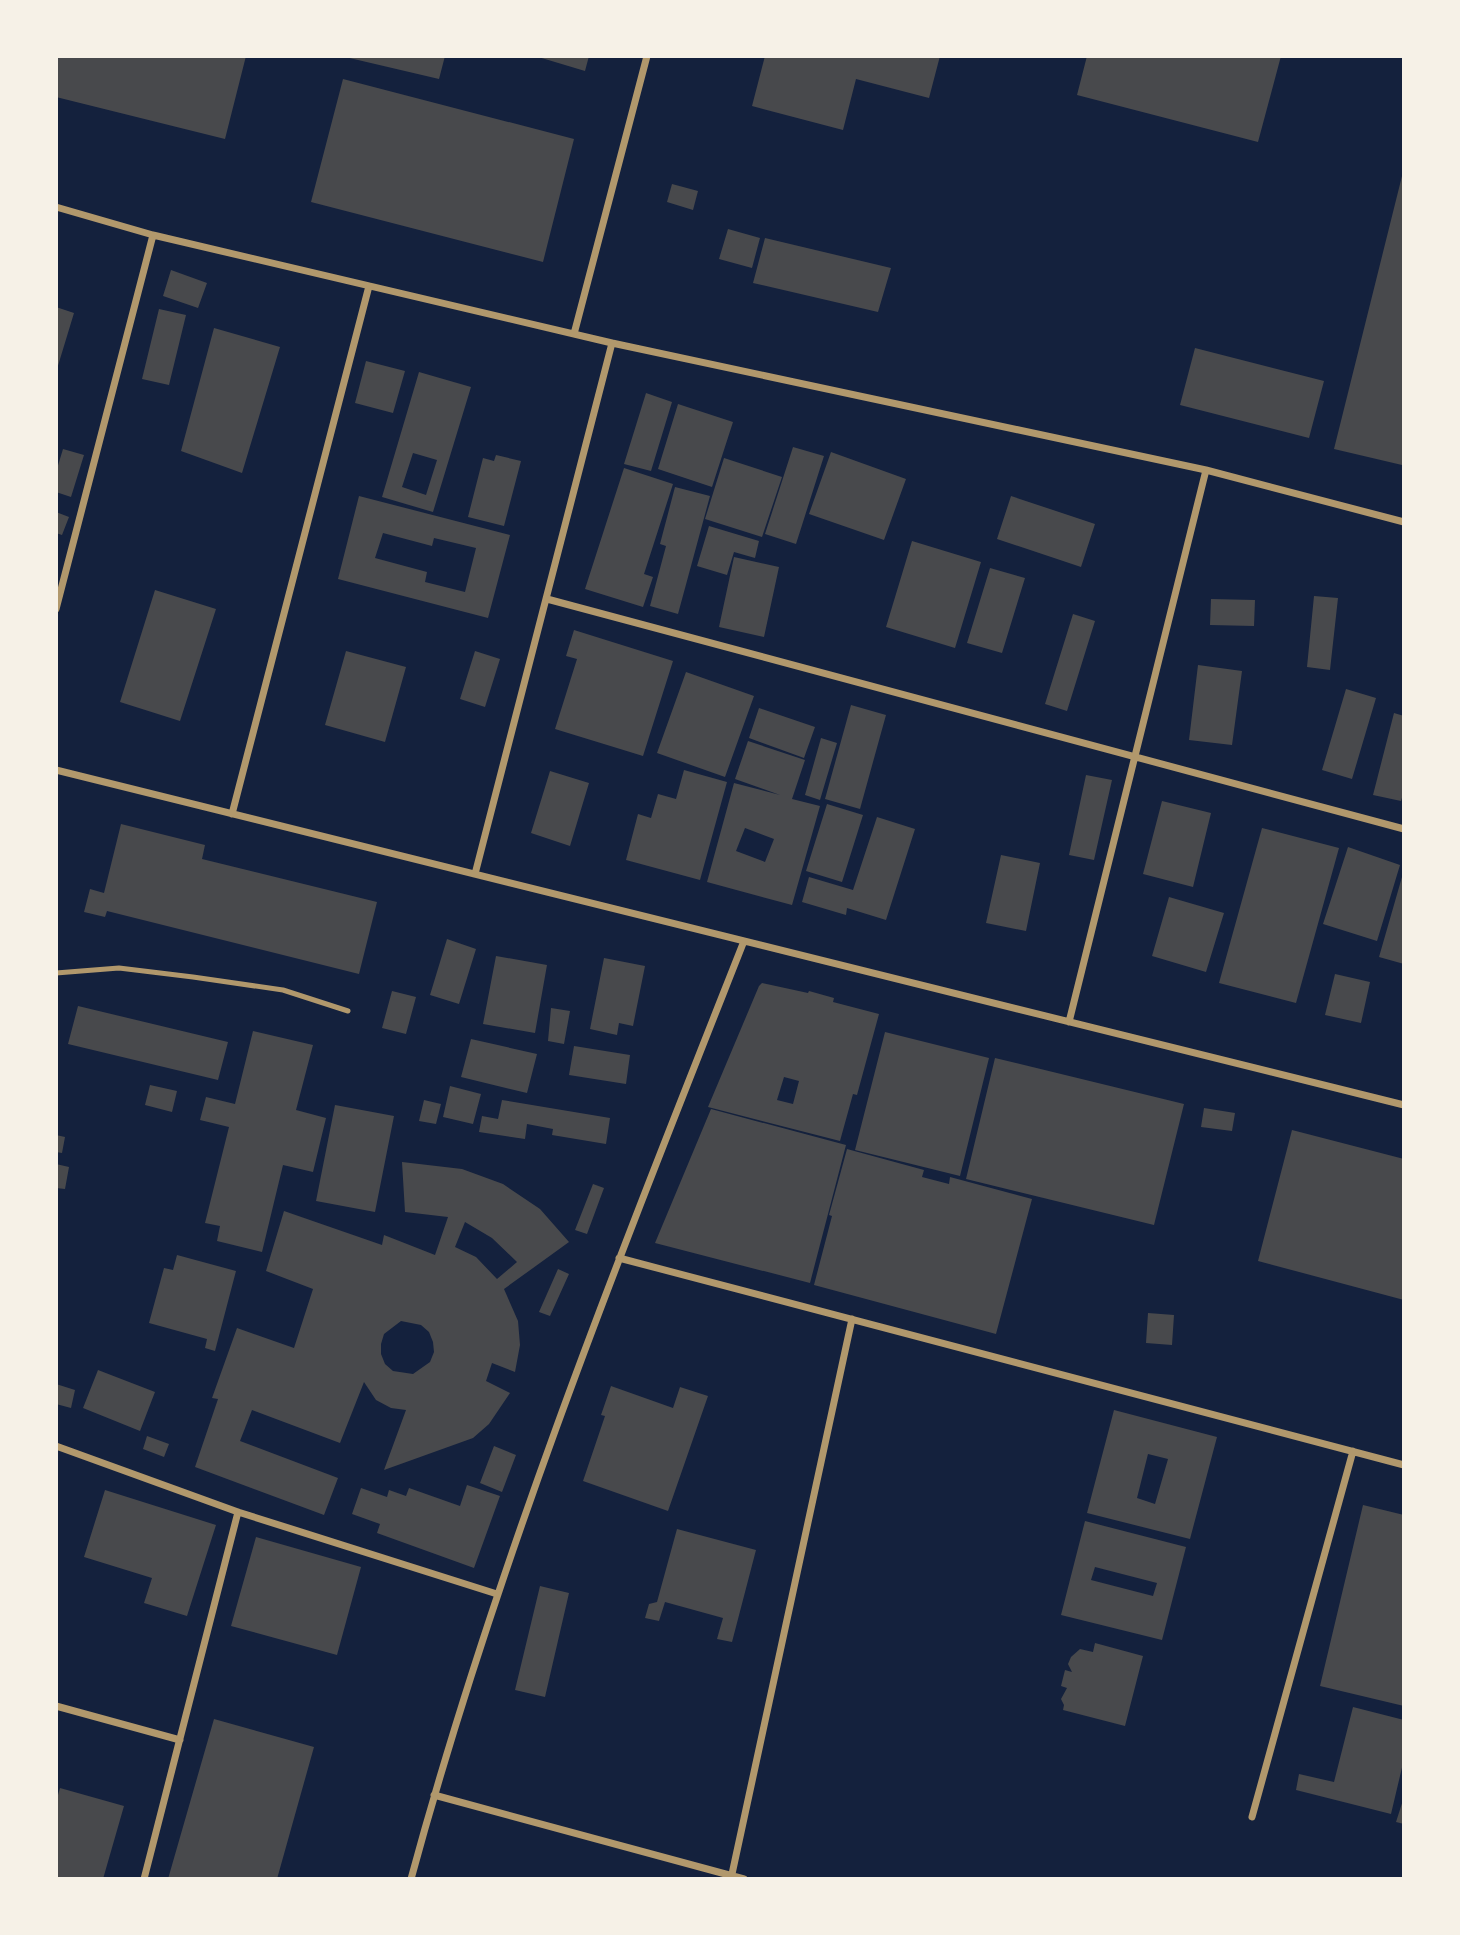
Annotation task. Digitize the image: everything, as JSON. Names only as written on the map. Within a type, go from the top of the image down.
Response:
[{"type":"street","points":[[574,334],[647,56]]},
{"type":"street","points":[[56,207],[153,235],[612,343],[1206,470],[1404,522]]},
{"type":"street","points":[[56,609],[153,235]]},
{"type":"street","points":[[232,814],[369,286]]},
{"type":"street","points":[[475,874],[612,343]]},
{"type":"street","points":[[1069,1022],[1206,470]]},
{"type":"street","points":[[547,599],[1404,829]]},
{"type":"street","points":[[56,770],[1404,1105]]},
{"type":"street","points":[[411,1879],[434,1795],[497,1594],[619,1258],[744,941]]},
{"type":"street","points":[[619,1258],[1404,1465]]},
{"type":"street","points":[[732,1874],[852,1319]]},
{"type":"street","points":[[56,1446],[238,1512],[497,1594]]},
{"type":"street","points":[[1252,1817],[1353,1451]]},
{"type":"street","points":[[144,1879],[238,1512]]},
{"type":"street","points":[[56,1706],[180,1740]]},
{"type":"street","points":[[434,1795],[744,1879]]},
{"type":"lane","points":[[56,973],[119,968],[194,976],[283,990],[348,1012]]},
{"type":"building","points":[[56,56],[246,56],[225,139],[56,97]]},
{"type":"building","points":[[341,56],[445,56],[439,79]]},
{"type":"building","points":[[535,56],[589,56],[585,71]]},
{"type":"building","points":[[765,56],[940,56],[929,98],[856,79],[843,130],[752,106]]},
{"type":"building","points":[[1087,56],[1281,56],[1258,142],[1077,95]]},
{"type":"building","points":[[343,79],[574,139],[543,262],[311,202]]},
{"type":"building","points":[[1403,172],[1404,459],[1402,465],[1334,449]]},
{"type":"building","points":[[672,184],[698,191],[693,210],[667,202]]},
{"type":"building","points":[[728,229],[760,238],[752,268],[719,259]]},
{"type":"building","points":[[765,238],[891,268],[878,312],[753,283]]},
{"type":"building","points":[[171,270],[207,283],[198,308],[163,296]]},
{"type":"building","points":[[56,307],[74,313],[57,369],[56,369]]},
{"type":"building","points":[[159,309],[186,315],[169,385],[142,379]]},
{"type":"building","points":[[214,328],[280,347],[242,473],[181,451]]},
{"type":"building","points":[[1195,348],[1324,381],[1309,438],[1180,405]]},
{"type":"building","points":[[366,361],[405,371],[393,413],[355,403]]},
{"type":"building","points":[[419,372],[471,387],[433,512],[382,497]],"holes":[[[413,453],[437,460],[426,495],[402,487]]]},
{"type":"building","points":[[646,393],[672,402],[651,471],[624,464]]},
{"type":"building","points":[[678,404],[733,422],[712,487],[658,469]]},
{"type":"building","points":[[793,447],[824,456],[796,544],[765,534]]},
{"type":"building","points":[[63,449],[84,455],[71,497],[56,492],[56,472]]},
{"type":"building","points":[[831,452],[906,479],[884,540],[809,514]]},
{"type":"building","points":[[496,455],[521,461],[504,526],[468,517],[483,458],[494,461]]},
{"type":"building","points":[[724,458],[782,477],[762,537],[705,519]]},
{"type":"building","points":[[624,468],[673,484],[644,574],[653,577],[643,607],[585,589]]},
{"type":"building","points":[[675,487],[710,496],[678,614],[650,606],[666,546],[660,544]]},
{"type":"building","points":[[359,496],[510,535],[488,618],[338,579]],"holes":[[[383,533],[432,546],[434,538],[476,548],[465,592],[425,582],[427,572],[375,558]]]},
{"type":"building","points":[[1011,496],[1095,524],[1081,567],[997,539]]},
{"type":"building","points":[[56,512],[69,517],[62,535],[56,533]]},
{"type":"building","points":[[709,526],[759,541],[755,558],[734,552],[727,575],[697,566]]},
{"type":"building","points":[[912,541],[981,562],[955,648],[886,627]]},
{"type":"building","points":[[734,557],[779,567],[764,637],[719,627]]},
{"type":"building","points":[[990,568],[1025,578],[1002,653],[967,643]]},
{"type":"building","points":[[155,590],[216,609],[180,721],[120,702]]},
{"type":"building","points":[[1314,596],[1338,598],[1330,670],[1307,667]]},
{"type":"building","points":[[1211,599],[1255,600],[1254,626],[1210,625]]},
{"type":"building","points":[[1073,614],[1095,621],[1067,711],[1045,704]]},
{"type":"building","points":[[574,630],[673,661],[643,756],[555,729],[577,659],[566,656]]},
{"type":"building","points":[[346,651],[406,667],[385,742],[325,725]]},
{"type":"building","points":[[475,651],[500,659],[485,707],[460,699]]},
{"type":"building","points":[[1198,665],[1242,671],[1232,745],[1189,740]]},
{"type":"building","points":[[686,672],[754,696],[725,777],[657,753]]},
{"type":"building","points":[[1346,689],[1376,698],[1352,779],[1322,770]]},
{"type":"building","points":[[851,705],[886,715],[860,809],[825,799]]},
{"type":"building","points":[[759,708],[815,727],[804,758],[749,738]]},
{"type":"building","points":[[1394,713],[1404,716],[1404,791],[1401,801],[1373,795]]},
{"type":"building","points":[[821,738],[837,743],[820,800],[805,795]]},
{"type":"building","points":[[748,741],[805,760],[792,799],[820,806],[792,905],[707,882],[734,783],[780,795],[735,779]],"holes":[[[745,828],[774,839],[765,862],[736,851]]]},
{"type":"building","points":[[684,770],[727,782],[700,880],[626,860],[638,814],[651,818],[658,794],[676,799]]},
{"type":"building","points":[[550,771],[589,783],[570,846],[531,833]]},
{"type":"building","points":[[1086,775],[1112,780],[1094,860],[1069,855]]},
{"type":"building","points":[[1162,801],[1211,813],[1193,887],[1143,874]]},
{"type":"building","points":[[827,804],[863,815],[842,882],[806,871]]},
{"type":"building","points":[[877,817],[915,829],[886,920],[847,908],[846,915],[802,902],[809,877],[853,890]]},
{"type":"building","points":[[121,824],[205,845],[202,859],[377,902],[359,974],[107,911],[105,917],[84,912],[90,889],[104,893]]},
{"type":"building","points":[[1262,828],[1339,848],[1296,1003],[1219,983]]},
{"type":"building","points":[[1348,847],[1400,865],[1377,941],[1323,924]]},
{"type":"building","points":[[1001,855],[1040,863],[1026,931],[986,923]]},
{"type":"building","points":[[1404,870],[1404,964],[1379,957]]},
{"type":"building","points":[[1169,897],[1224,913],[1206,972],[1152,956]]},
{"type":"building","points":[[447,939],[476,949],[459,1004],[430,995]]},
{"type":"building","points":[[496,956],[547,965],[535,1033],[483,1024]]},
{"type":"building","points":[[604,958],[645,966],[633,1026],[619,1023],[617,1035],[590,1029]]},
{"type":"building","points":[[1335,974],[1370,982],[1361,1023],[1325,1015]]},
{"type":"building","points":[[762,983],[808,993],[809,991],[834,998],[833,1002],[879,1014],[857,1095],[853,1094],[840,1141],[708,1107]],"holes":[[[784,1077],[799,1081],[793,1104],[777,1100]]]},
{"type":"building","points":[[392,991],[416,997],[406,1034],[382,1028]]},
{"type":"building","points":[[78,1006],[228,1042],[218,1080],[68,1044]]},
{"type":"building","points":[[551,1008],[570,1011],[564,1044],[548,1041]]},
{"type":"building","points":[[253,1031],[313,1045],[296,1110],[326,1118],[313,1172],[283,1165],[262,1252],[217,1241],[220,1226],[205,1223],[229,1127],[200,1120],[206,1097],[235,1104]]},
{"type":"building","points":[[885,1032],[989,1058],[960,1176],[855,1150]]},
{"type":"building","points":[[471,1039],[537,1054],[527,1093],[461,1077]]},
{"type":"building","points":[[574,1046],[630,1055],[626,1084],[569,1075]]},
{"type":"building","points":[[995,1058],[1184,1104],[1154,1225],[966,1179]]},
{"type":"building","points":[[150,1085],[177,1091],[172,1112],[145,1105]]},
{"type":"building","points":[[450,1086],[481,1094],[473,1124],[443,1117]]},
{"type":"building","points":[[424,1100],[441,1104],[436,1124],[419,1121]]},
{"type":"building","points":[[502,1100],[610,1118],[606,1144],[552,1135],[553,1129],[527,1124],[525,1139],[479,1132],[482,1116],[498,1119]]},
{"type":"building","points":[[335,1105],[394,1116],[375,1212],[316,1201]]},
{"type":"building","points":[[1204,1108],[1235,1113],[1232,1131],[1201,1127]]},
{"type":"building","points":[[711,1109],[846,1145],[810,1283],[655,1243]]},
{"type":"building","points":[[1292,1130],[1404,1159],[1404,1300],[1258,1261]]},
{"type":"building","points":[[56,1135],[65,1137],[62,1153],[56,1152]]},
{"type":"building","points":[[847,1149],[924,1170],[922,1177],[949,1184],[950,1177],[1032,1199],[996,1334],[814,1285]]},
{"type":"building","points":[[402,1162],[462,1169],[503,1184],[540,1209],[569,1242],[504,1289],[518,1321],[520,1345],[515,1372],[492,1363],[486,1381],[510,1393],[489,1424],[473,1438],[384,1470],[406,1410],[391,1408],[376,1400],[364,1382],[340,1443],[252,1410],[240,1441],[338,1478],[324,1515],[195,1467],[218,1399],[212,1398],[237,1328],[294,1348],[313,1289],[266,1271],[284,1211],[382,1245],[384,1235],[435,1255],[448,1217],[405,1212]],"holes":[[[465,1222],[492,1238],[517,1262],[497,1279],[476,1257],[455,1247]],[[401,1321],[421,1325],[429,1332],[433,1342],[434,1352],[430,1362],[413,1374],[393,1371],[385,1364],[381,1354],[384,1334]]]},
{"type":"building","points":[[56,1164],[69,1167],[65,1189],[56,1188]]},
{"type":"building","points":[[593,1184],[604,1188],[587,1234],[575,1230]]},
{"type":"building","points":[[177,1255],[236,1271],[215,1351],[205,1348],[207,1339],[149,1323],[164,1268],[173,1270]]},
{"type":"building","points":[[558,1269],[569,1274],[550,1316],[539,1312]]},
{"type":"building","points":[[1148,1313],[1174,1315],[1172,1345],[1146,1343]]},
{"type":"building","points":[[98,1370],[155,1392],[140,1431],[83,1408]]},
{"type":"building","points":[[56,1384],[75,1390],[71,1408],[56,1404]]},
{"type":"building","points":[[611,1386],[673,1408],[680,1387],[708,1396],[668,1511],[583,1481],[605,1416],[601,1415]]},
{"type":"building","points":[[1114,1410],[1217,1437],[1190,1539],[1087,1513]],"holes":[[[1148,1454],[1168,1459],[1155,1504],[1137,1498]]]},
{"type":"building","points":[[147,1436],[169,1444],[164,1457],[143,1449]]},
{"type":"building","points":[[494,1446],[516,1455],[502,1492],[480,1483]]},
{"type":"building","points":[[467,1485],[500,1496],[474,1568],[377,1533],[380,1524],[352,1514],[361,1488],[387,1497],[389,1490],[406,1496],[409,1488],[460,1506]]},
{"type":"building","points":[[105,1490],[216,1525],[187,1616],[144,1603],[152,1578],[84,1557]]},
{"type":"building","points":[[1363,1505],[1404,1515],[1404,1706],[1320,1686]]},
{"type":"building","points":[[1085,1521],[1186,1547],[1162,1640],[1061,1615]],"holes":[[[1095,1567],[1157,1583],[1153,1596],[1091,1580]]]},
{"type":"building","points":[[677,1529],[756,1550],[732,1642],[717,1639],[723,1618],[665,1602],[659,1621],[645,1618],[649,1604],[657,1602]]},
{"type":"building","points":[[256,1537],[361,1567],[337,1655],[231,1626]]},
{"type":"building","points":[[540,1586],[569,1593],[545,1697],[515,1690]]},
{"type":"building","points":[[1095,1643],[1143,1656],[1125,1726],[1063,1710],[1061,1699],[1067,1688],[1061,1686],[1065,1670],[1072,1672],[1068,1664],[1071,1657],[1080,1649],[1093,1652]]},
{"type":"building","points":[[1353,1707],[1404,1720],[1404,1759],[1391,1814],[1296,1790],[1299,1774],[1334,1782]]},
{"type":"building","points":[[214,1719],[314,1747],[277,1879],[168,1879]]},
{"type":"building","points":[[60,1788],[124,1806],[103,1879],[56,1879],[56,1802]]},
{"type":"building","points":[[1404,1797],[1404,1824],[1396,1822]]}]
